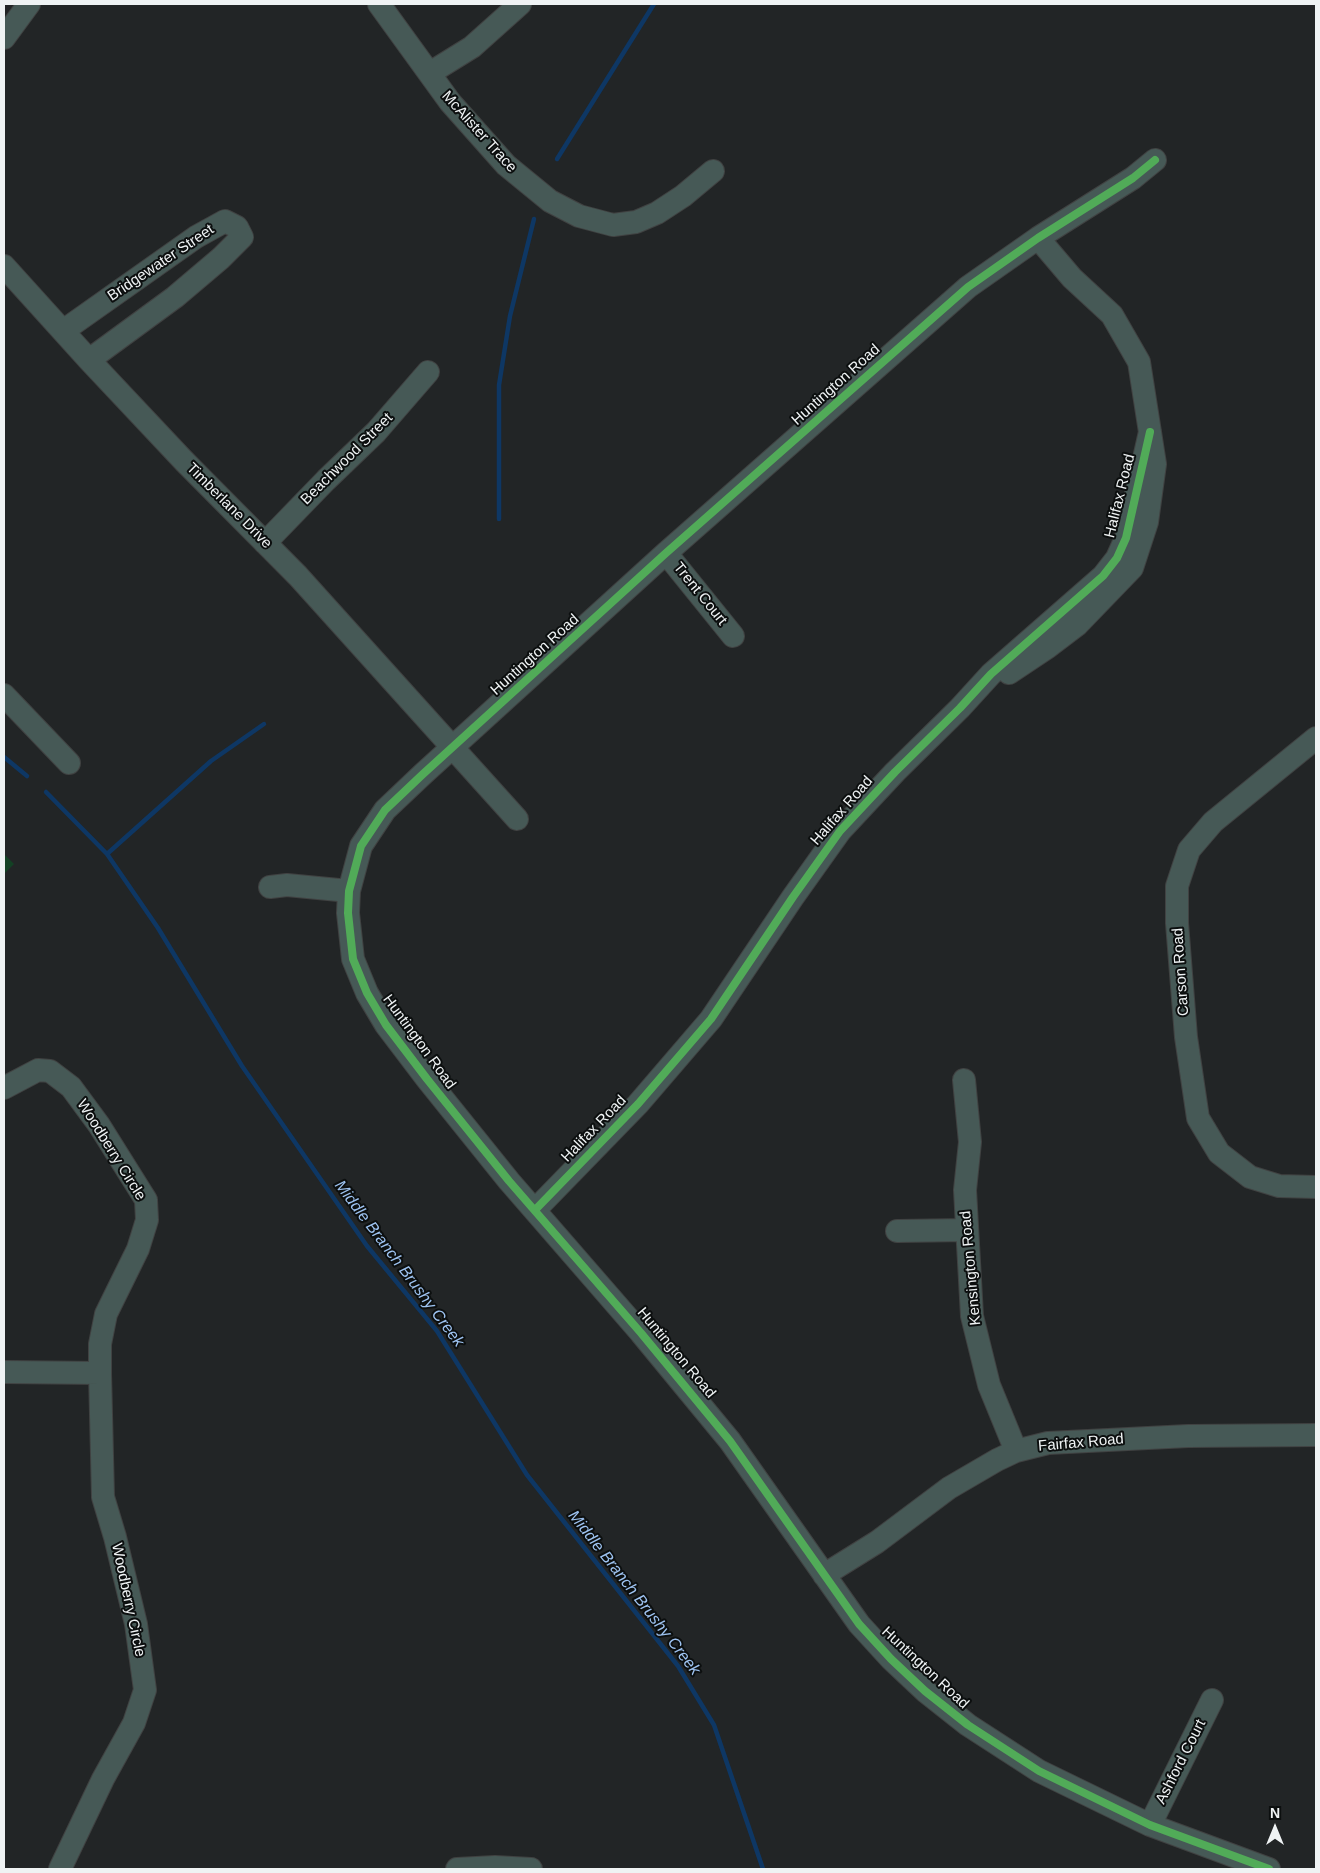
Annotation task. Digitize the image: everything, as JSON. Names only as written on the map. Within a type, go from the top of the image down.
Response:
[{"type":"street","points":[[4,38],[28,4]]},
{"type":"street","name":"McAlister Trace","points":[[379,4],[450,102],[506,165],[550,201],[579,216],[613,225],[636,222],[664,209],[713,171]]},
{"type":"street","points":[[430,73],[472,47],[520,4]]},
{"type":"street","name":"Huntington Road","points":[[1155,160],[1133,178],[1038,238],[968,287],[666,553],[385,810],[361,846],[349,891],[348,913],[353,959],[367,994],[386,1025],[509,1181],[635,1326],[730,1441],[859,1624],[891,1658],[925,1691],[968,1726],[1039,1771],[1150,1825],[1269,1869]]},
{"type":"street","name":"Bridgewater Street","points":[[63,331],[178,250],[225,221],[237,227],[242,237],[201,275],[175,297],[89,360]]},
{"type":"street","name":"Halifax Road","points":[[535,1210],[638,1104],[711,1019],[840,830],[960,708],[1077,625],[1132,568],[1147,522],[1155,464],[1139,362],[1112,315],[1072,278],[1038,238]]},
{"type":"street","points":[[178,250],[201,275]]},
{"type":"street","name":"Timberlane Drive","points":[[4,266],[89,360],[328,609],[517,819]]},
{"type":"street","name":"Beachwood Street","points":[[265,543],[376,432],[428,372]]},
{"type":"street","name":"Trent Court","points":[[666,553],[733,636]]},
{"type":"street","points":[[4,695],[69,763]]},
{"type":"street","name":"Carson Road","points":[[1316,738],[1213,822],[1189,850],[1177,886],[1177,923],[1186,1037],[1198,1118],[1219,1153],[1250,1177],[1279,1186],[1316,1187]]},
{"type":"street","points":[[270,887],[287,884],[349,891]]},
{"type":"street","name":"Woodberry Circle","points":[[4,1088],[38,1070],[50,1071],[71,1087],[99,1125],[146,1200],[148,1220],[138,1249],[106,1314],[100,1344],[102,1497],[115,1537],[136,1624],[145,1690],[134,1723],[103,1779],[60,1869]]},
{"type":"street","name":"Kensington Road","points":[[964,1080],[970,1142],[965,1190],[972,1316],[990,1385],[1016,1451]]},
{"type":"street","points":[[897,1230],[967,1230]]},
{"type":"street","points":[[4,1372],[100,1373]]},
{"type":"street","name":"Fairfax Road","points":[[824,1575],[877,1542],[949,1488],[1016,1451],[1048,1443],[1188,1436],[1316,1435]]},
{"type":"street","name":"Ashford Court","points":[[1150,1825],[1212,1700]]},
{"type":"street","points":[[457,1869],[495,1867],[531,1869]]},
{"type":"green space","points":[[4,854],[14,864],[4,874]]},
{"type":"waterway","points":[[557,159],[654,4]]},
{"type":"waterway","points":[[499,519],[499,385],[510,316],[534,219]]},
{"type":"waterway","points":[[107,854],[211,761],[264,724]]},
{"type":"waterway","name":"Middle Branch Brushy Creek","points":[[4,757],[27,776]]},
{"type":"waterway","name":"Middle Branch Brushy Creek","points":[[46,792],[107,854],[158,928],[242,1066],[367,1246],[437,1331],[527,1475],[678,1666],[714,1725],[763,1869]]},
{"type":"cycle path","points":[[1155,160],[1133,178],[1038,238],[968,287],[666,553],[423,774],[385,810],[361,846],[349,891],[348,913],[353,959],[367,993],[386,1025],[509,1181],[641,1333],[730,1441],[859,1624],[891,1659],[925,1691],[968,1725],[1039,1771],[1150,1825],[1269,1869]]},
{"type":"cycle path","points":[[535,1210],[638,1104],[711,1019],[840,831],[991,674],[1103,576],[1117,558],[1126,538],[1150,432]]}]
